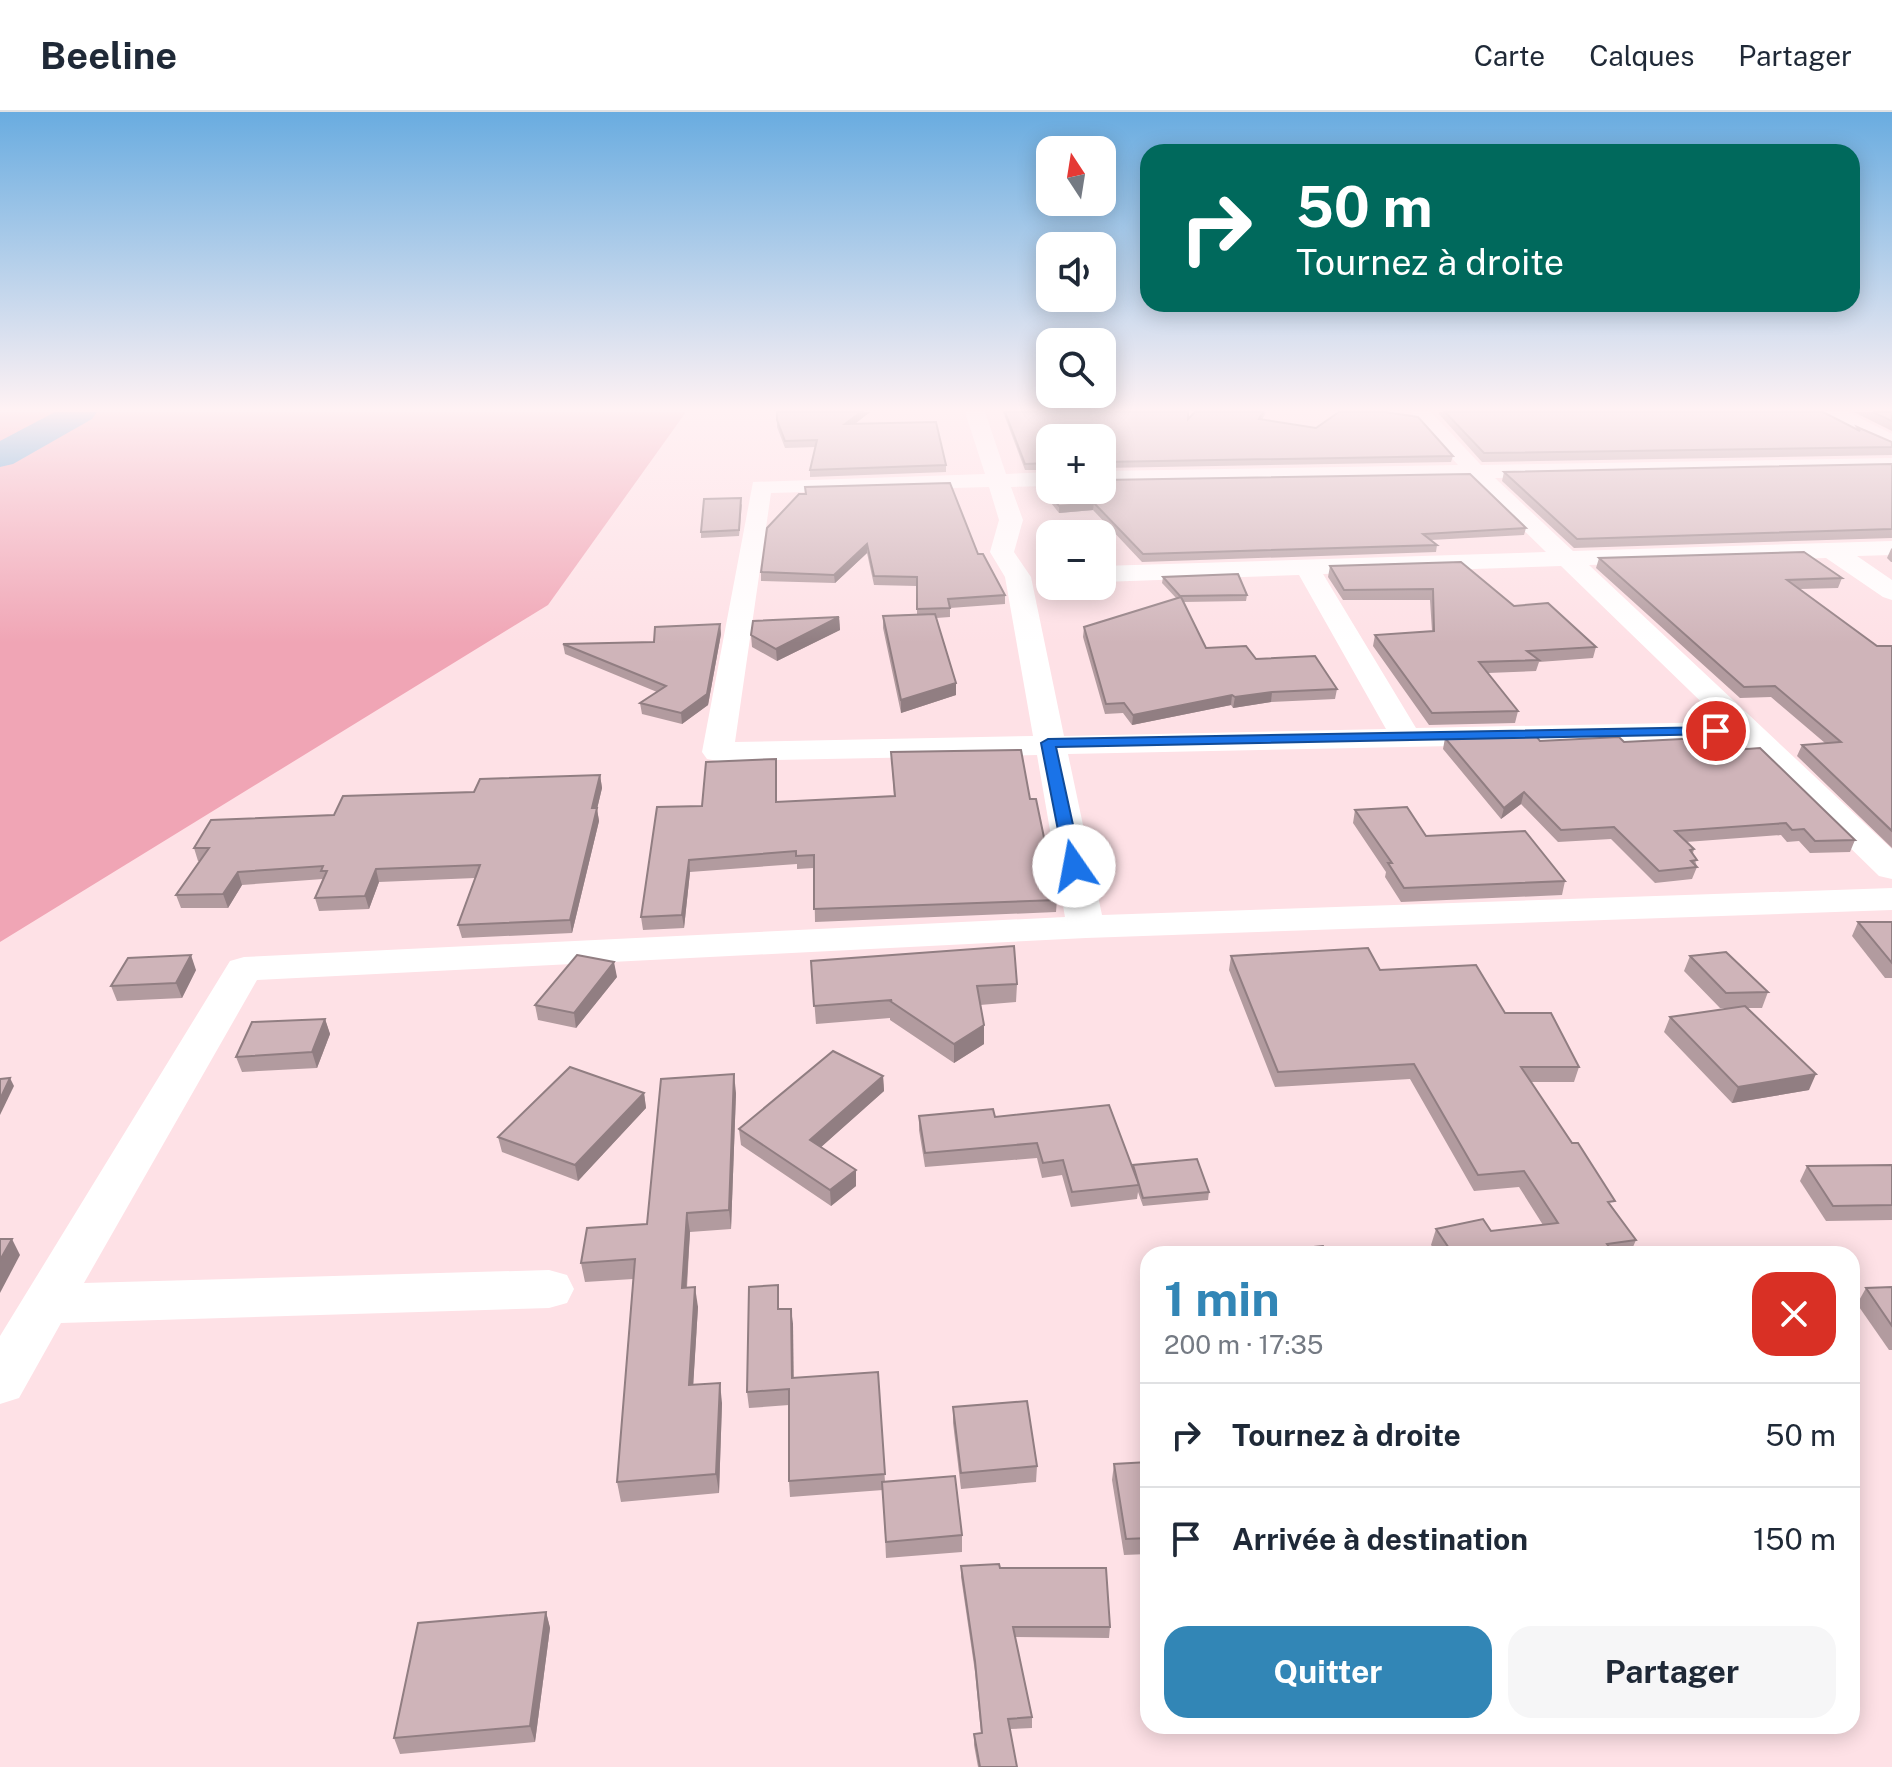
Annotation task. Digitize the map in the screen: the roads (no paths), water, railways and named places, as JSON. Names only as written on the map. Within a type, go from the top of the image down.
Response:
[{"type":"street","points":[[761,489],[718,752],[1747,731]]},
{"type":"street","points":[[1001,489],[1011,520],[1002,552],[1028,577],[1048,743],[1086,927]]},
{"type":"street","points":[[1494,489],[1892,868]]},
{"type":"street","points":[[1116,573],[1892,548]]},
{"type":"street","points":[[1831,550],[1892,592]]},
{"type":"street","points":[[1306,566],[1406,737]]},
{"type":"street","points":[[0,1382],[244,969],[1086,927],[1892,899]]},
{"type":"street","points":[[48,1304],[549,1289]]}]
